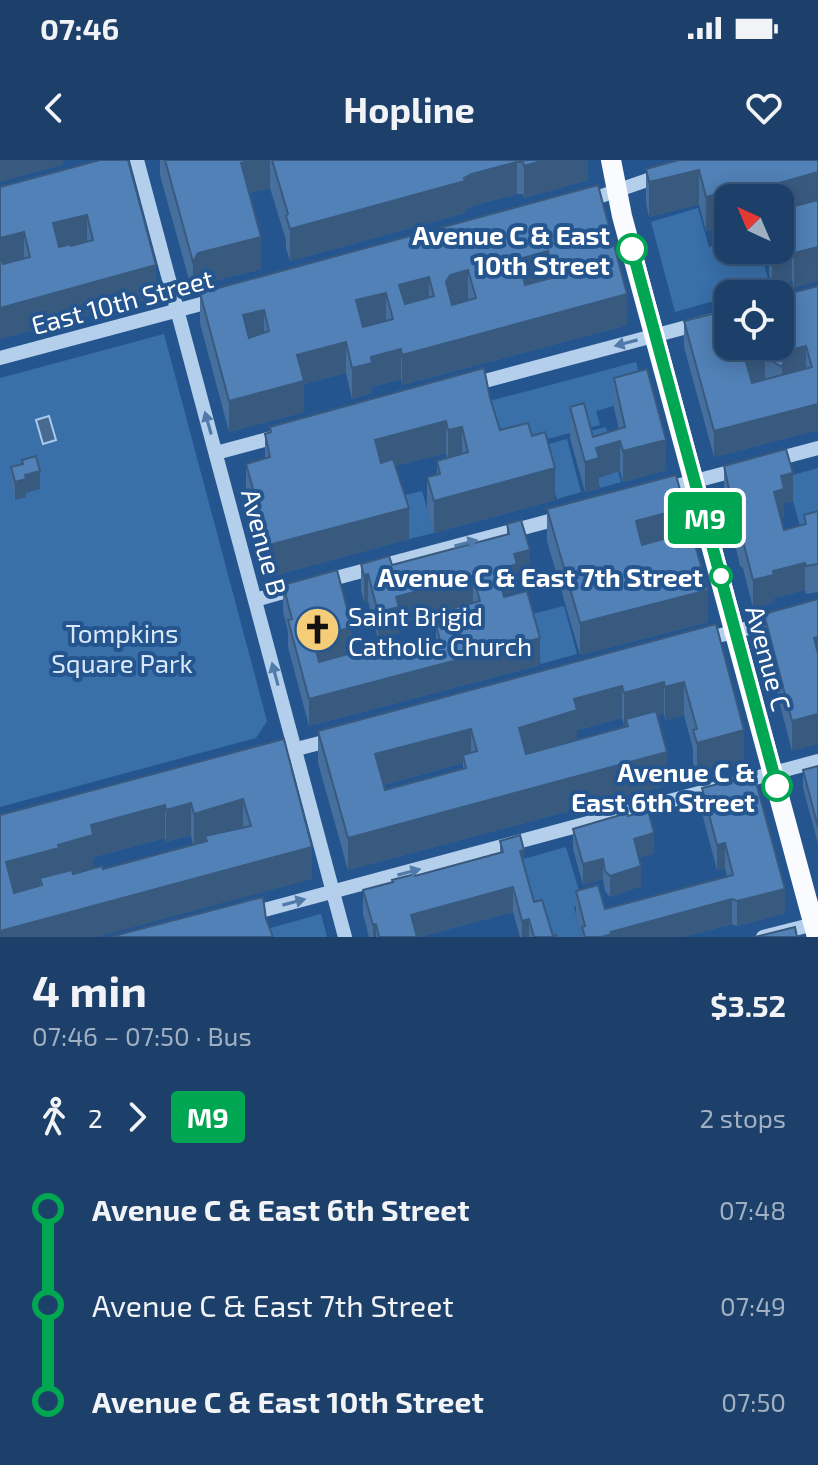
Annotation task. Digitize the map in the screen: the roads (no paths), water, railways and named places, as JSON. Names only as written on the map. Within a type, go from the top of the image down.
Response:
[{"type":"main road","name":"Avenue C","points":[[611,160],[816,928]]},
{"type":"street","points":[[123,166],[141,161]]},
{"type":"street","name":"Avenue B","points":[[141,161],[177,311],[345,937]]},
{"type":"street","points":[[572,205],[678,171]]},
{"type":"street","name":"East 10th Street","points":[[0,358],[229,297]]},
{"type":"street","points":[[455,389],[714,320]]},
{"type":"street","points":[[216,453],[291,433]]},
{"type":"street","points":[[646,494],[818,448]]},
{"type":"street","points":[[255,600],[574,514]]},
{"type":"street","points":[[687,645],[792,616]]},
{"type":"street","points":[[250,761],[357,733]]},
{"type":"street","points":[[226,921],[818,761]]},
{"type":"street","points":[[763,937],[816,928]]},
{"type":"place","name":"Avenue C & East 10th Street","points":[[632,249]]},
{"type":"place","name":"Avenue C & East 7th Street","points":[[721,576]]},
{"type":"place","name":"Saint Brigid Catholic Church","points":[[317,630]]},
{"type":"place","name":"Avenue C & East 6th Street","points":[[777,786]]},
{"type":"park label","name":"Tompkins Square Park","points":[[122,647]]}]
